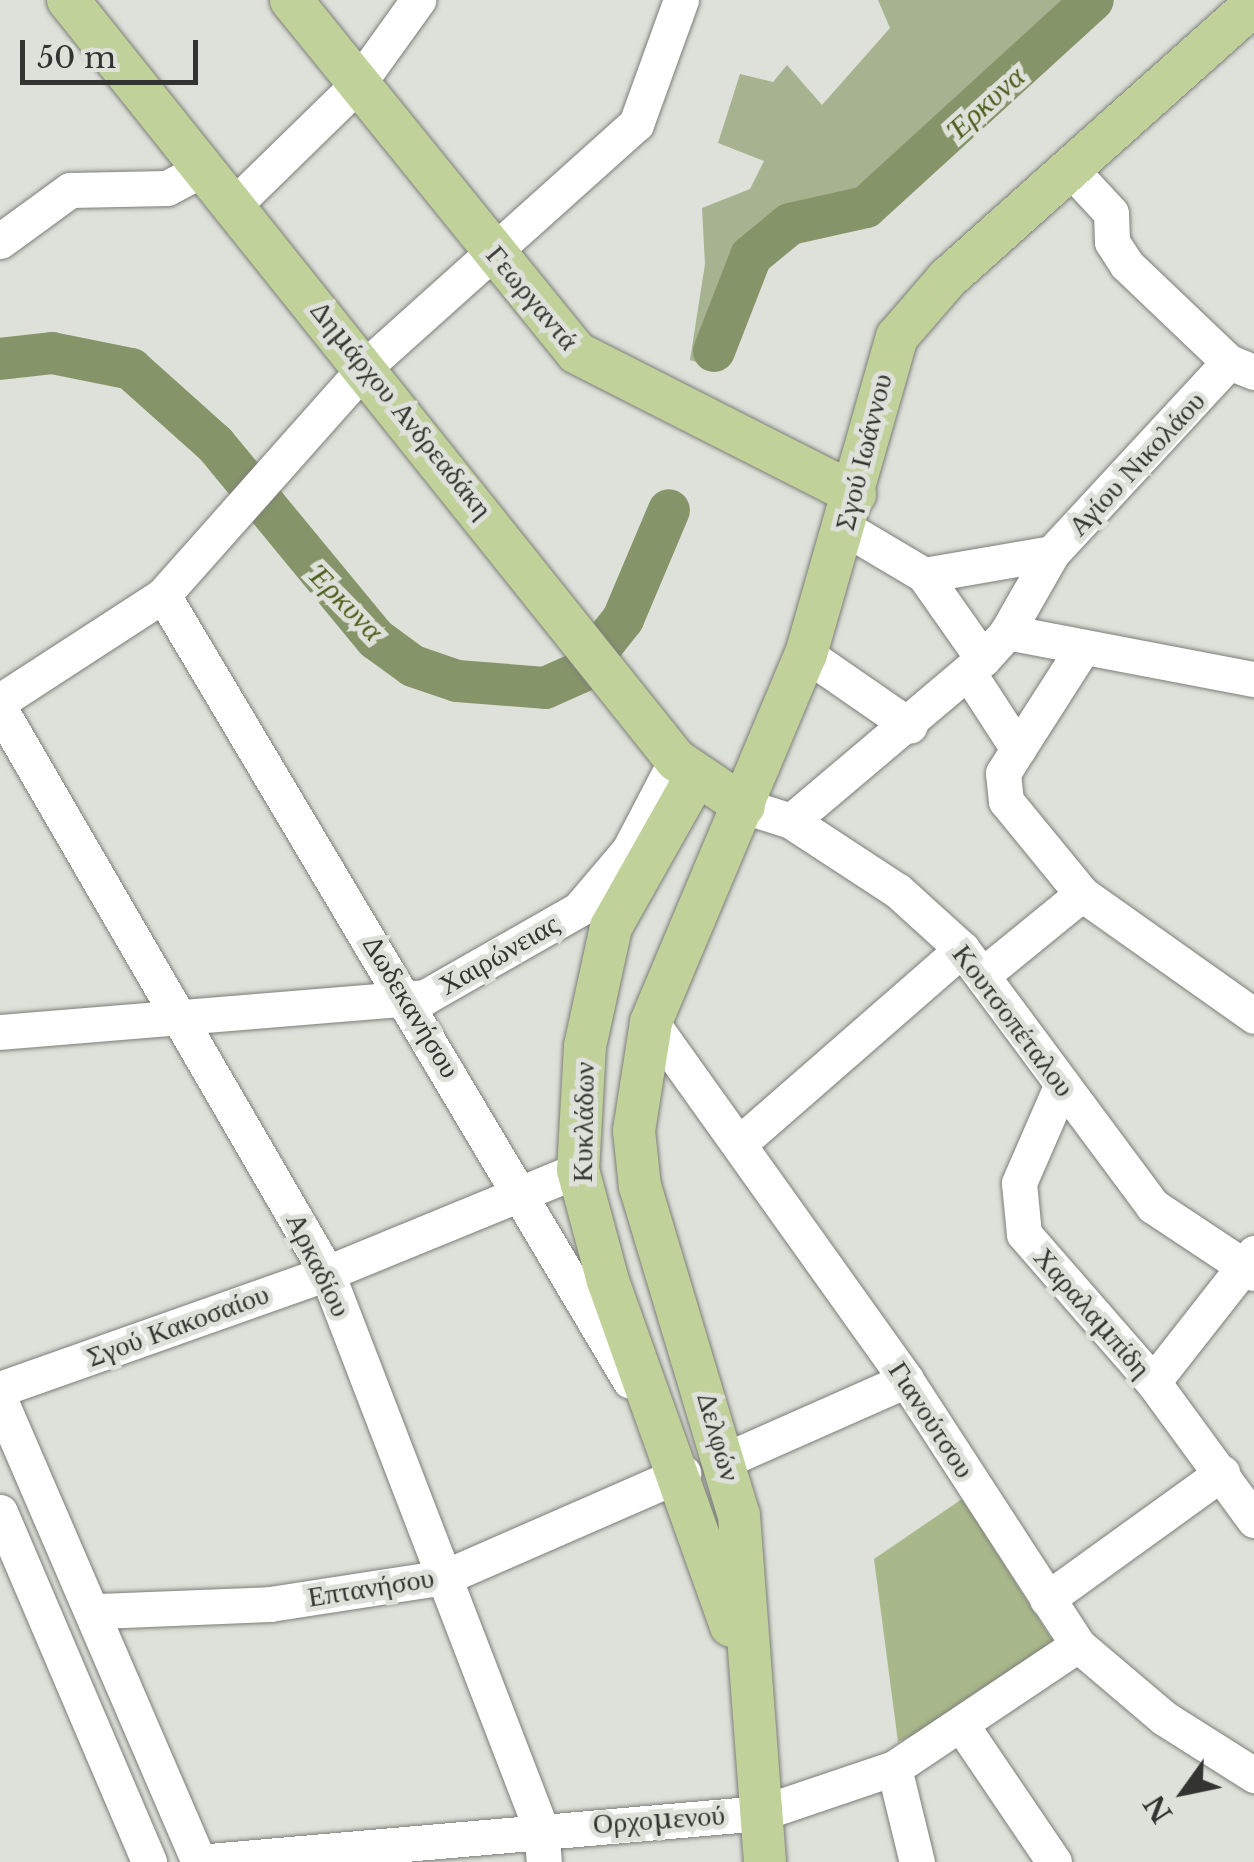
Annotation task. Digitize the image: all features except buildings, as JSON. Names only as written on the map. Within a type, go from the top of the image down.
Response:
[{"type":"main road","name":"Δημάρχου Ανδρεαδάκη","points":[[68,0],[366,366],[686,769],[744,806]]},
{"type":"main road","name":"Γεωργαντά","points":[[291,0],[492,250],[599,370],[850,511]]},
{"type":"main road","name":"Σγού Ιωάννου","points":[[651,1022],[806,654],[897,336],[948,278],[1074,173],[1254,4]]},
{"type":"main road","name":"Κυκλάδων","points":[[683,1473],[608,1282],[578,1170],[595,918],[686,769]]},
{"type":"main road","name":"Δελφών","points":[[651,1022],[634,1132],[640,1188],[728,1458],[764,1862]]},
{"type":"main road","points":[[683,1473],[748,1683]]},
{"type":"street","points":[[235,204],[356,85],[418,0]]},
{"type":"street","points":[[0,701],[163,595],[366,366],[636,124],[681,0]]},
{"type":"street","points":[[0,241],[70,190],[167,188],[205,168]]},
{"type":"street","points":[[1074,173],[1111,213],[1112,242],[1127,264],[1241,367]]},
{"type":"street","name":"Αγίου Νικολάου","points":[[924,576],[1052,553],[1241,367]]},
{"type":"street","points":[[850,511],[924,576],[1018,749]]},
{"type":"street","points":[[791,821],[910,726],[976,666],[1006,632],[1052,553]]},
{"type":"street","name":"Δωδεκανήσου","points":[[163,595],[640,1398],[662,1416]]},
{"type":"street","points":[[1006,632],[1080,652],[1254,679]]},
{"type":"street","points":[[1080,652],[1018,749],[1000,788],[1082,894],[1254,1016]]},
{"type":"street","points":[[806,654],[910,726]]},
{"type":"street","name":"Αρκαδίου","points":[[0,709],[183,1014],[327,1273],[445,1577],[542,1845]]},
{"type":"street","name":"Κουτσοπέταλου","points":[[744,806],[791,821],[898,890],[973,961],[1153,1206],[1250,1264]]},
{"type":"street","points":[[742,1141],[973,961],[1082,894]]},
{"type":"street","name":"Χαιρώνειας","points":[[0,1032],[183,1014],[408,1002],[595,918]]},
{"type":"street","name":"Γιανούτσου","points":[[651,1022],[742,1141],[906,1380],[1078,1644],[1164,1718],[1254,1775]]},
{"type":"street","name":"Χαραλαμπίδη","points":[[1062,1084],[1019,1183],[1024,1234],[1153,1382],[1254,1520]]},
{"type":"street","name":"Σγού Κακοσαίου","points":[[0,1389],[327,1273],[578,1170]]},
{"type":"street","points":[[1153,1382],[1250,1264]]},
{"type":"street","points":[[728,1458],[906,1380]]},
{"type":"street","points":[[0,1400],[98,1611],[198,1862]]},
{"type":"street","name":"Επτανήσου","points":[[98,1611],[270,1604],[445,1577],[683,1473]]},
{"type":"street","points":[[1047,1600],[1222,1474]]},
{"type":"street","points":[[0,1512],[149,1862]]},
{"type":"street","name":"Ορχομενού","points":[[198,1862],[542,1845],[762,1813],[894,1768],[962,1726],[1078,1644]]},
{"type":"street","points":[[962,1726],[1054,1862]]},
{"type":"street","points":[[894,1768],[917,1862]]},
{"type":"green space","points":[[878,0],[1080,0],[1013,72],[863,201],[786,220],[747,253],[706,365],[690,360],[705,264],[702,208],[750,189],[764,161],[718,143],[740,74],[773,82],[787,65],[822,105],[890,28]]},
{"type":"green space","points":[[962,1499],[1056,1646],[964,1713],[898,1742],[874,1559]]},
{"type":"waterway","name":"Έρκυνα","points":[[714,351],[751,256],[790,224],[866,207],[1093,0]]},
{"type":"waterway","name":"Έρκυνα","points":[[0,359],[52,353],[131,369],[215,444],[376,639],[413,666],[457,681],[545,688],[581,672],[623,619],[669,510]]}]
